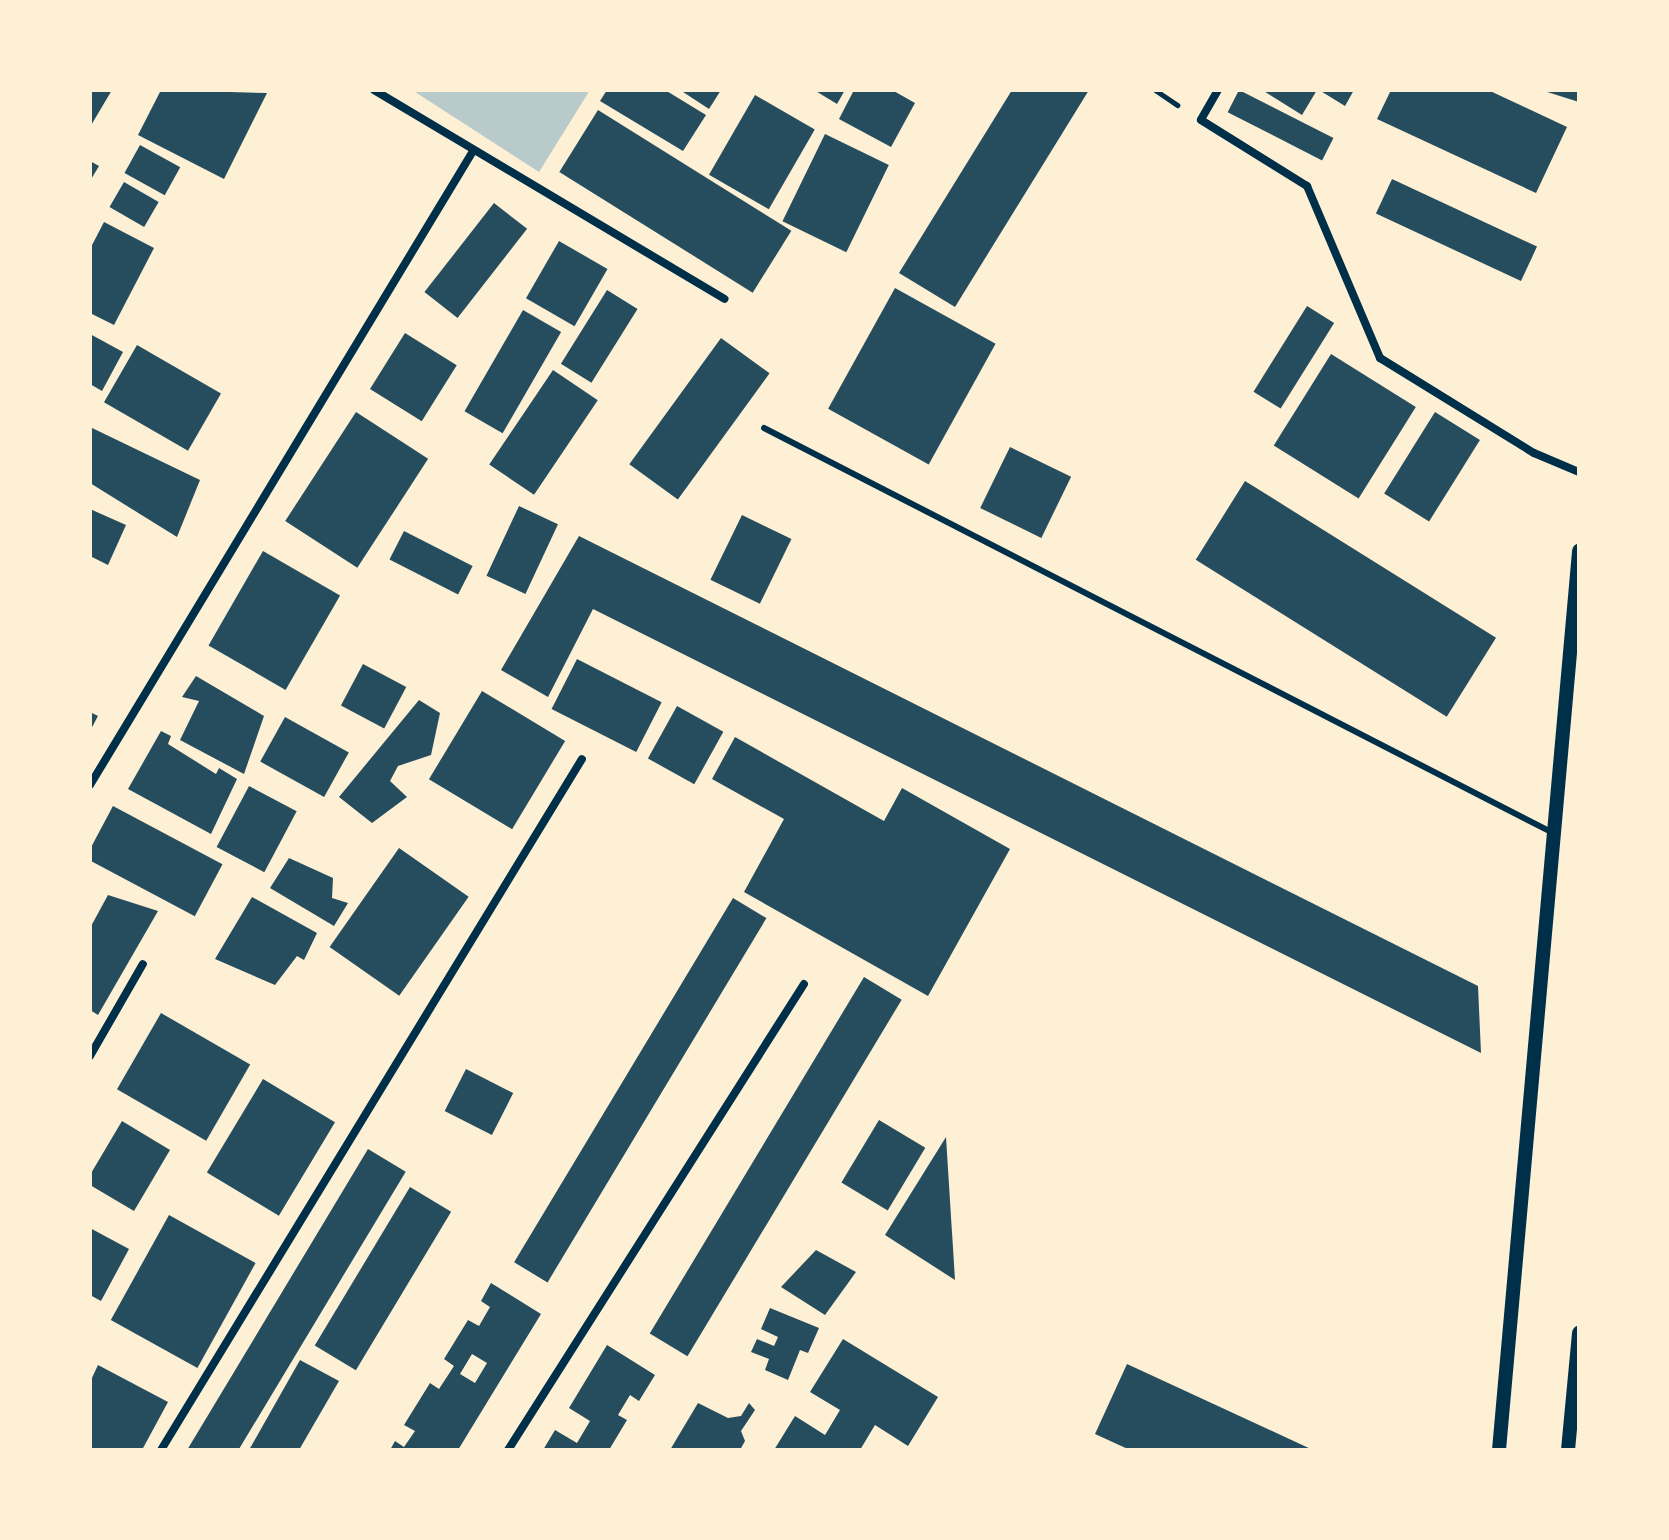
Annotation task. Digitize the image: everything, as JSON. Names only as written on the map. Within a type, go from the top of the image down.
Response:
[{"type":"street","points":[[374,90],[724,299]]},
{"type":"street","points":[[1218,90],[1201,120],[1307,186],[1380,358],[1534,453],[1579,472]]},
{"type":"street","points":[[90,785],[473,151]]},
{"type":"street","points":[[1499,1450],[1558,835],[1579,551]]},
{"type":"street","points":[[161,1450],[582,759]]},
{"type":"street","points":[[90,1056],[143,964]]},
{"type":"street","points":[[508,1450],[804,984]]},
{"type":"street","points":[[1568,1450],[1579,1333]]},
{"type":"lane","points":[[764,428],[1558,835]]},
{"type":"shaded area","points":[[412,90],[590,90],[539,172]]},
{"type":"building","points":[[90,90],[112,90],[90,127]]},
{"type":"building","points":[[161,90],[267,93],[224,179],[138,135]]},
{"type":"building","points":[[607,90],[665,90],[706,115],[683,151],[600,101]]},
{"type":"building","points":[[680,90],[721,90],[709,109]]},
{"type":"building","points":[[814,90],[845,90],[837,104]]},
{"type":"building","points":[[854,90],[892,90],[915,103],[891,147],[839,119]]},
{"type":"building","points":[[1012,90],[1089,90],[955,307],[899,273]]},
{"type":"building","points":[[1239,90],[1333,138],[1322,160],[1228,112]]},
{"type":"building","points":[[1262,90],[1317,90],[1302,115]]},
{"type":"building","points":[[1319,90],[1354,90],[1345,106]]},
{"type":"building","points":[[1391,90],[1488,90],[1567,127],[1536,193],[1377,119]]},
{"type":"building","points":[[1579,90],[1579,102],[1544,91]]},
{"type":"building","points":[[755,95],[815,130],[769,209],[709,175]]},
{"type":"building","points":[[598,110],[791,231],[753,293],[559,172]]},
{"type":"building","points":[[825,134],[889,165],[846,252],[782,221]]},
{"type":"building","points":[[140,145],[180,167],[165,195],[124,173]]},
{"type":"building","points":[[90,161],[99,166],[90,181]]},
{"type":"building","points":[[1392,179],[1537,247],[1521,281],[1376,213]]},
{"type":"building","points":[[124,182],[159,202],[144,227],[110,207]]},
{"type":"building","points":[[494,203],[527,229],[458,318],[424,292]]},
{"type":"building","points":[[104,222],[154,248],[114,325],[90,313],[90,249]]},
{"type":"building","points":[[559,241],[607,269],[574,326],[526,298]]},
{"type":"building","points":[[895,288],[996,344],[929,464],[828,409]]},
{"type":"building","points":[[607,290],[638,309],[591,383],[561,364]]},
{"type":"building","points":[[1307,306],[1334,323],[1281,409],[1253,392]]},
{"type":"building","points":[[523,310],[561,332],[503,433],[464,411]]},
{"type":"building","points":[[405,333],[457,365],[422,421],[370,389]]},
{"type":"building","points":[[90,334],[123,352],[102,391],[90,384]]},
{"type":"building","points":[[721,338],[770,373],[678,499],[629,464]]},
{"type":"building","points":[[137,345],[221,394],[188,451],[104,402]]},
{"type":"building","points":[[1331,354],[1416,407],[1359,499],[1274,446]]},
{"type":"building","points":[[553,370],[598,400],[534,495],[489,465]]},
{"type":"building","points":[[356,412],[428,459],[357,568],[285,521]]},
{"type":"building","points":[[1435,412],[1480,440],[1429,521],[1384,493]]},
{"type":"building","points":[[90,427],[200,480],[177,537],[90,483]]},
{"type":"building","points":[[1010,447],[1071,477],[1041,538],[980,508]]},
{"type":"building","points":[[1245,481],[1496,638],[1447,717],[1196,560]]},
{"type":"building","points":[[519,506],[558,524],[525,594],[486,576]]},
{"type":"building","points":[[90,509],[126,525],[108,565],[90,556]]},
{"type":"building","points":[[742,515],[791,539],[760,604],[710,580]]},
{"type":"building","points":[[404,531],[473,566],[458,594],[389,560]]},
{"type":"building","points":[[579,536],[1478,986],[1481,1053],[593,609],[548,697],[501,670]]},
{"type":"building","points":[[263,551],[340,596],[286,690],[208,645]]},
{"type":"building","points":[[577,659],[662,702],[636,752],[552,709]]},
{"type":"building","points":[[363,664],[406,687],[384,729],[341,705]]},
{"type":"building","points":[[196,676],[264,716],[244,774],[180,740],[199,701],[182,697]]},
{"type":"building","points":[[482,691],[565,741],[512,829],[429,779]]},
{"type":"building","points":[[419,700],[440,713],[431,755],[398,766],[390,781],[407,797],[372,823],[339,797]]},
{"type":"building","points":[[677,706],[723,732],[694,784],[648,758]]},
{"type":"building","points":[[90,712],[98,716],[90,731]]},
{"type":"building","points":[[285,717],[349,752],[324,797],[260,762]]},
{"type":"building","points":[[161,731],[171,736],[168,744],[216,774],[219,768],[237,779],[211,834],[128,789]]},
{"type":"building","points":[[735,737],[884,821],[902,788],[1010,849],[928,996],[744,892],[784,819],[712,779]]},
{"type":"building","points":[[249,786],[297,811],[264,872],[217,847]]},
{"type":"building","points":[[113,806],[222,864],[195,916],[90,861],[90,849]]},
{"type":"building","points":[[399,848],[469,897],[399,996],[330,947]]},
{"type":"building","points":[[289,858],[333,878],[332,898],[348,903],[334,926],[270,888]]},
{"type":"building","points":[[108,895],[158,911],[98,1015],[90,1010],[90,928]]},
{"type":"building","points":[[252,897],[317,933],[304,960],[297,956],[275,985],[215,959]]},
{"type":"building","points":[[733,898],[766,918],[548,1282],[514,1262]]},
{"type":"building","points":[[864,977],[902,1000],[687,1356],[650,1334]]},
{"type":"building","points":[[161,1013],[250,1064],[206,1141],[117,1089]]},
{"type":"building","points":[[466,1069],[513,1093],[492,1135],[445,1111]]},
{"type":"building","points":[[263,1079],[335,1122],[279,1216],[207,1172]]},
{"type":"building","points":[[879,1120],[925,1148],[888,1210],[841,1183]]},
{"type":"building","points":[[122,1121],[170,1150],[134,1211],[90,1185],[90,1175]]},
{"type":"building","points":[[946,1137],[955,1280],[885,1235]]},
{"type":"building","points":[[368,1149],[406,1172],[238,1450],[187,1450]]},
{"type":"building","points":[[410,1187],[451,1212],[356,1370],[315,1346]]},
{"type":"building","points":[[169,1215],[256,1263],[197,1368],[111,1320]]},
{"type":"building","points":[[90,1228],[129,1249],[101,1301],[90,1295]]},
{"type":"building","points":[[816,1250],[856,1272],[825,1315],[781,1287]]},
{"type":"building","points":[[491,1283],[541,1314],[458,1450],[390,1450],[395,1441],[404,1447],[415,1431],[404,1425],[430,1383],[439,1389],[454,1366],[444,1359],[468,1320],[479,1326],[490,1307],[481,1301]],"holes":[[[472,1354],[487,1363],[475,1383],[460,1374]]]},
{"type":"building","points":[[770,1308],[819,1328],[808,1353],[800,1350],[788,1380],[765,1370],[769,1359],[751,1352],[757,1339],[774,1346],[778,1337],[761,1329]]},
{"type":"building","points":[[843,1339],[938,1397],[908,1446],[875,1425],[860,1450],[774,1450],[795,1416],[825,1435],[840,1410],[810,1392]]},
{"type":"building","points":[[607,1345],[655,1375],[639,1401],[630,1395],[618,1415],[627,1420],[609,1450],[543,1450],[555,1430],[577,1443],[590,1421],[569,1408]]},
{"type":"building","points":[[300,1360],[339,1381],[299,1450],[249,1450]]},
{"type":"building","points":[[1127,1364],[1313,1450],[1130,1450],[1095,1434]]},
{"type":"building","points":[[98,1365],[168,1402],[142,1450],[90,1450],[90,1382]]},
{"type":"building","points":[[698,1403],[728,1418],[741,1416],[749,1403],[755,1410],[741,1431],[745,1441],[740,1450],[670,1450]]}]
